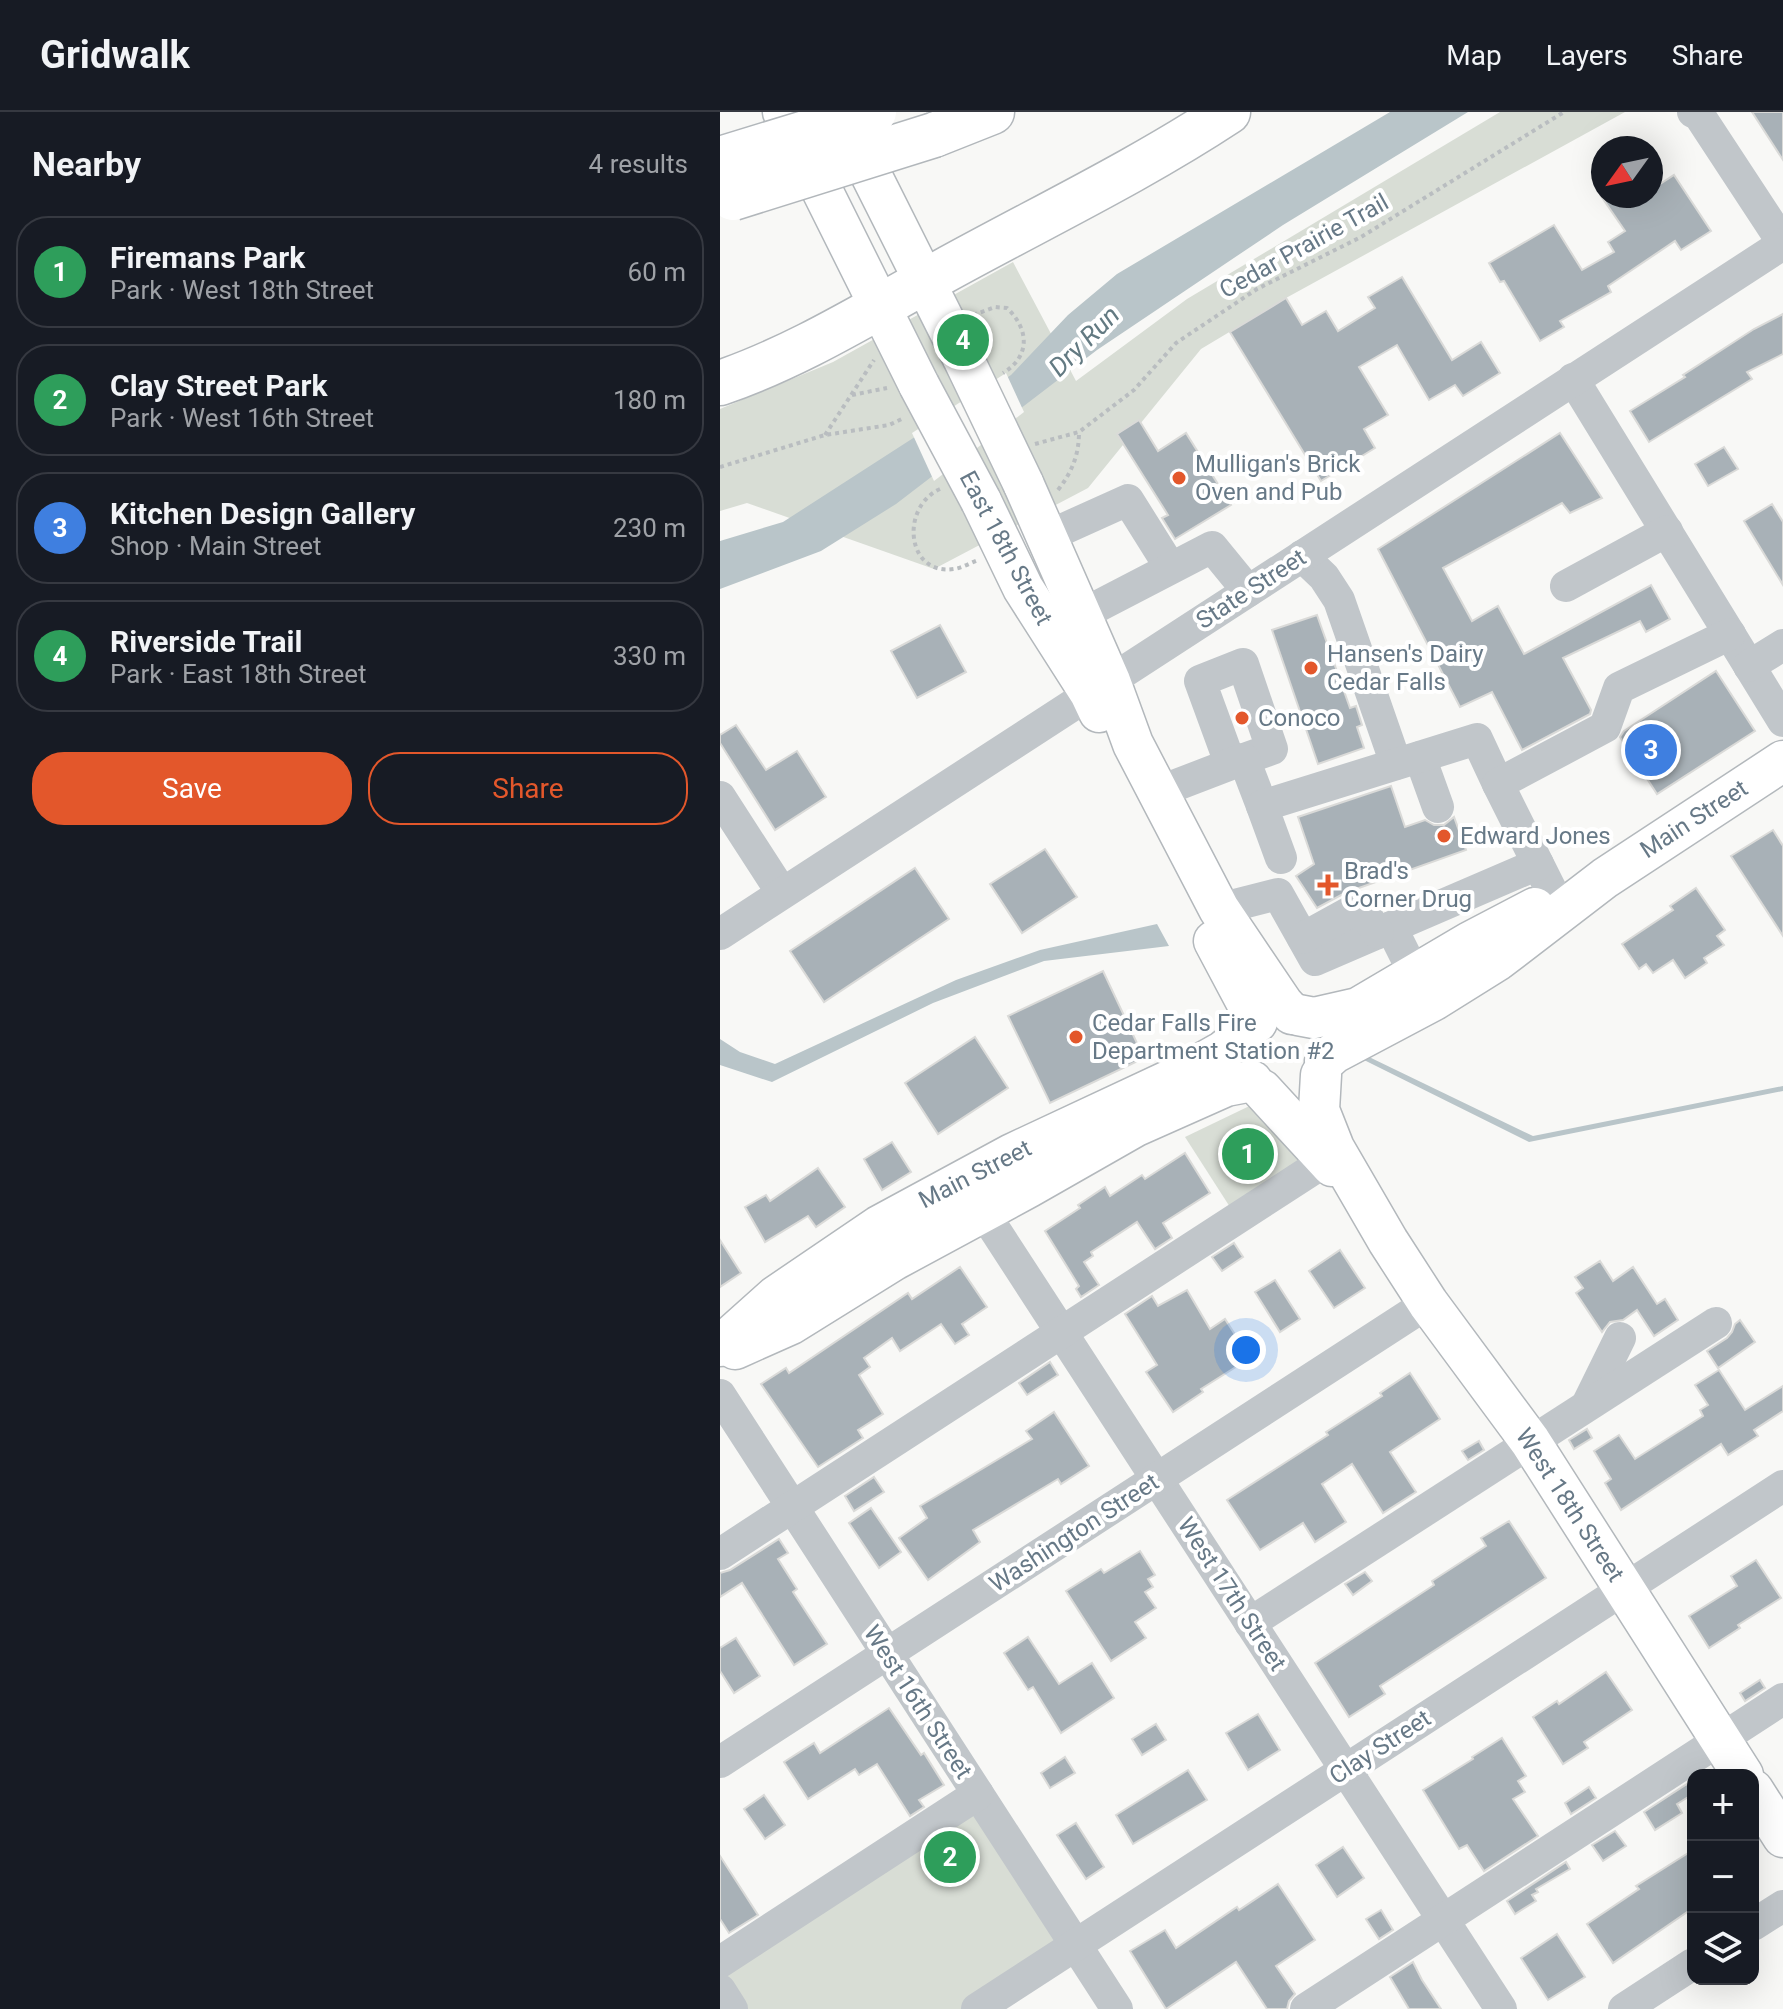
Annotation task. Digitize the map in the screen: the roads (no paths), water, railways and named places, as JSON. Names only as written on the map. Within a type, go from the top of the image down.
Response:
[{"type":"highway","points":[[724,186],[874,112]]},
{"type":"highway","points":[[724,186],[934,135],[992,112]]},
{"type":"highway","points":[[720,383],[858,321],[1104,185],[1228,112]]},
{"type":"main road","name":"East 18th Street","points":[[783,112],[881,306],[907,386],[981,501],[1023,588],[1100,687],[1133,744],[1219,909],[1283,1004],[1274,1021],[1175,868],[1100,687],[1081,615],[1046,537],[1040,486],[963,358],[840,112]]},
{"type":"main road","name":"Main Street","points":[[1323,1068],[1334,1053],[1434,1000],[1498,960],[1605,878],[1783,761]]},
{"type":"main road","name":"Main Street","points":[[720,1355],[791,1324],[894,1260],[973,1196],[1085,1118],[1181,1075],[1274,1021],[1314,1018],[1358,1008],[1470,942],[1547,881],[1605,878]]},
{"type":"main road","points":[[1274,1021],[1310,1022],[1320,1033],[1325,1046],[1323,1068],[1311,1086],[1299,1093],[1273,1095],[1257,1085],[1242,1057],[1243,1044],[1274,1021]]},
{"type":"main road","name":"West 18th Street","points":[[1323,1068],[1319,1110],[1334,1148],[1388,1241],[1428,1303],[1530,1441],[1739,1769]]},
{"type":"main road","name":"Main Street","points":[[720,1346],[776,1296],[879,1226],[973,1196],[1226,1086],[1257,1085]]},
{"type":"main road","name":"West 18th Street","points":[[1257,1085],[1327,1160],[1388,1241]]},
{"type":"main road","points":[[1759,1799],[1783,1837]]},
{"type":"street","points":[[1696,114],[1783,243]]},
{"type":"street","name":"State Street","points":[[720,934],[1783,243]]},
{"type":"street","points":[[1573,379],[1783,721]]},
{"type":"street","points":[[1046,537],[1128,500],[1170,567]]},
{"type":"street","points":[[1566,586],[1667,531]]},
{"type":"street","points":[[1081,615],[1212,547],[1248,591]]},
{"type":"street","points":[[1302,556],[1324,577],[1339,600],[1408,760],[1438,807]]},
{"type":"street","points":[[1498,784],[1605,727],[1619,688],[1730,634]]},
{"type":"street","points":[[1177,637],[1262,806],[1281,858]]},
{"type":"street","points":[[1749,666],[1783,645]]},
{"type":"street","points":[[1158,792],[1272,749],[1243,664],[1200,681]]},
{"type":"street","points":[[1219,909],[1278,894],[1315,960],[1385,930],[1547,881],[1477,739],[1262,806]]},
{"type":"street","points":[[720,797],[782,893]]},
{"type":"street","points":[[1385,930],[1415,975]]},
{"type":"street","points":[[720,1554],[1327,1160]]},
{"type":"street","name":"West 17th Street","points":[[973,1196],[1501,2009]]},
{"type":"street","name":"Washington Street","points":[[720,1762],[1428,1303]]},
{"type":"street","points":[[1250,1623],[1716,1323]]},
{"type":"street","points":[[1587,1405],[1620,1338]]},
{"type":"street","name":"West 16th Street","points":[[720,1395],[1117,2009]]},
{"type":"street","name":"Clay Street","points":[[977,2009],[1783,1486]]},
{"type":"street","points":[[1306,2009],[1783,1699]]},
{"type":"street","points":[[720,1962],[978,1794]]},
{"type":"street","points":[[1759,1921],[1783,1906]]},
{"type":"street","points":[[1624,2009],[1687,1968]]},
{"type":"street","points":[[720,1990],[732,2009]]},
{"type":"water","name":"Dry Run","points":[[1390,112],[1468,112],[1283,225],[1097,350],[896,504],[821,551],[720,589],[720,541],[783,522],[1011,375],[1068,315],[1117,274]]},
{"type":"water","points":[[1157,924],[1169,946],[1044,961],[933,1003],[772,1082],[720,1065],[720,1039],[740,1052],[775,1064],[956,980],[1040,950]]},
{"type":"water","points":[[1367,1056],[1533,1136],[1783,1086],[1783,1091],[1529,1142],[1364,1060]]},
{"type":"place","name":"Riverside Trail","points":[[963,340]]},
{"type":"place","name":"Mulligan's Brick Oven and Pub","points":[[1179,478]]},
{"type":"place","name":"Hansen's Dairy Cedar Falls","points":[[1311,668]]},
{"type":"place","name":"Conoco","points":[[1242,718]]},
{"type":"place","name":"Kitchen Design Gallery","points":[[1651,750]]},
{"type":"place","name":"Edward Jones","points":[[1444,836]]},
{"type":"place","name":"Brad's Corner Drug","points":[[1328,885]]},
{"type":"place","name":"Cedar Falls Fire Department Station #2","points":[[1076,1037]]},
{"type":"place","name":"Firemans Park","points":[[1248,1154]]},
{"type":"place","name":"Clay Street Park","points":[[950,1857]]}]
